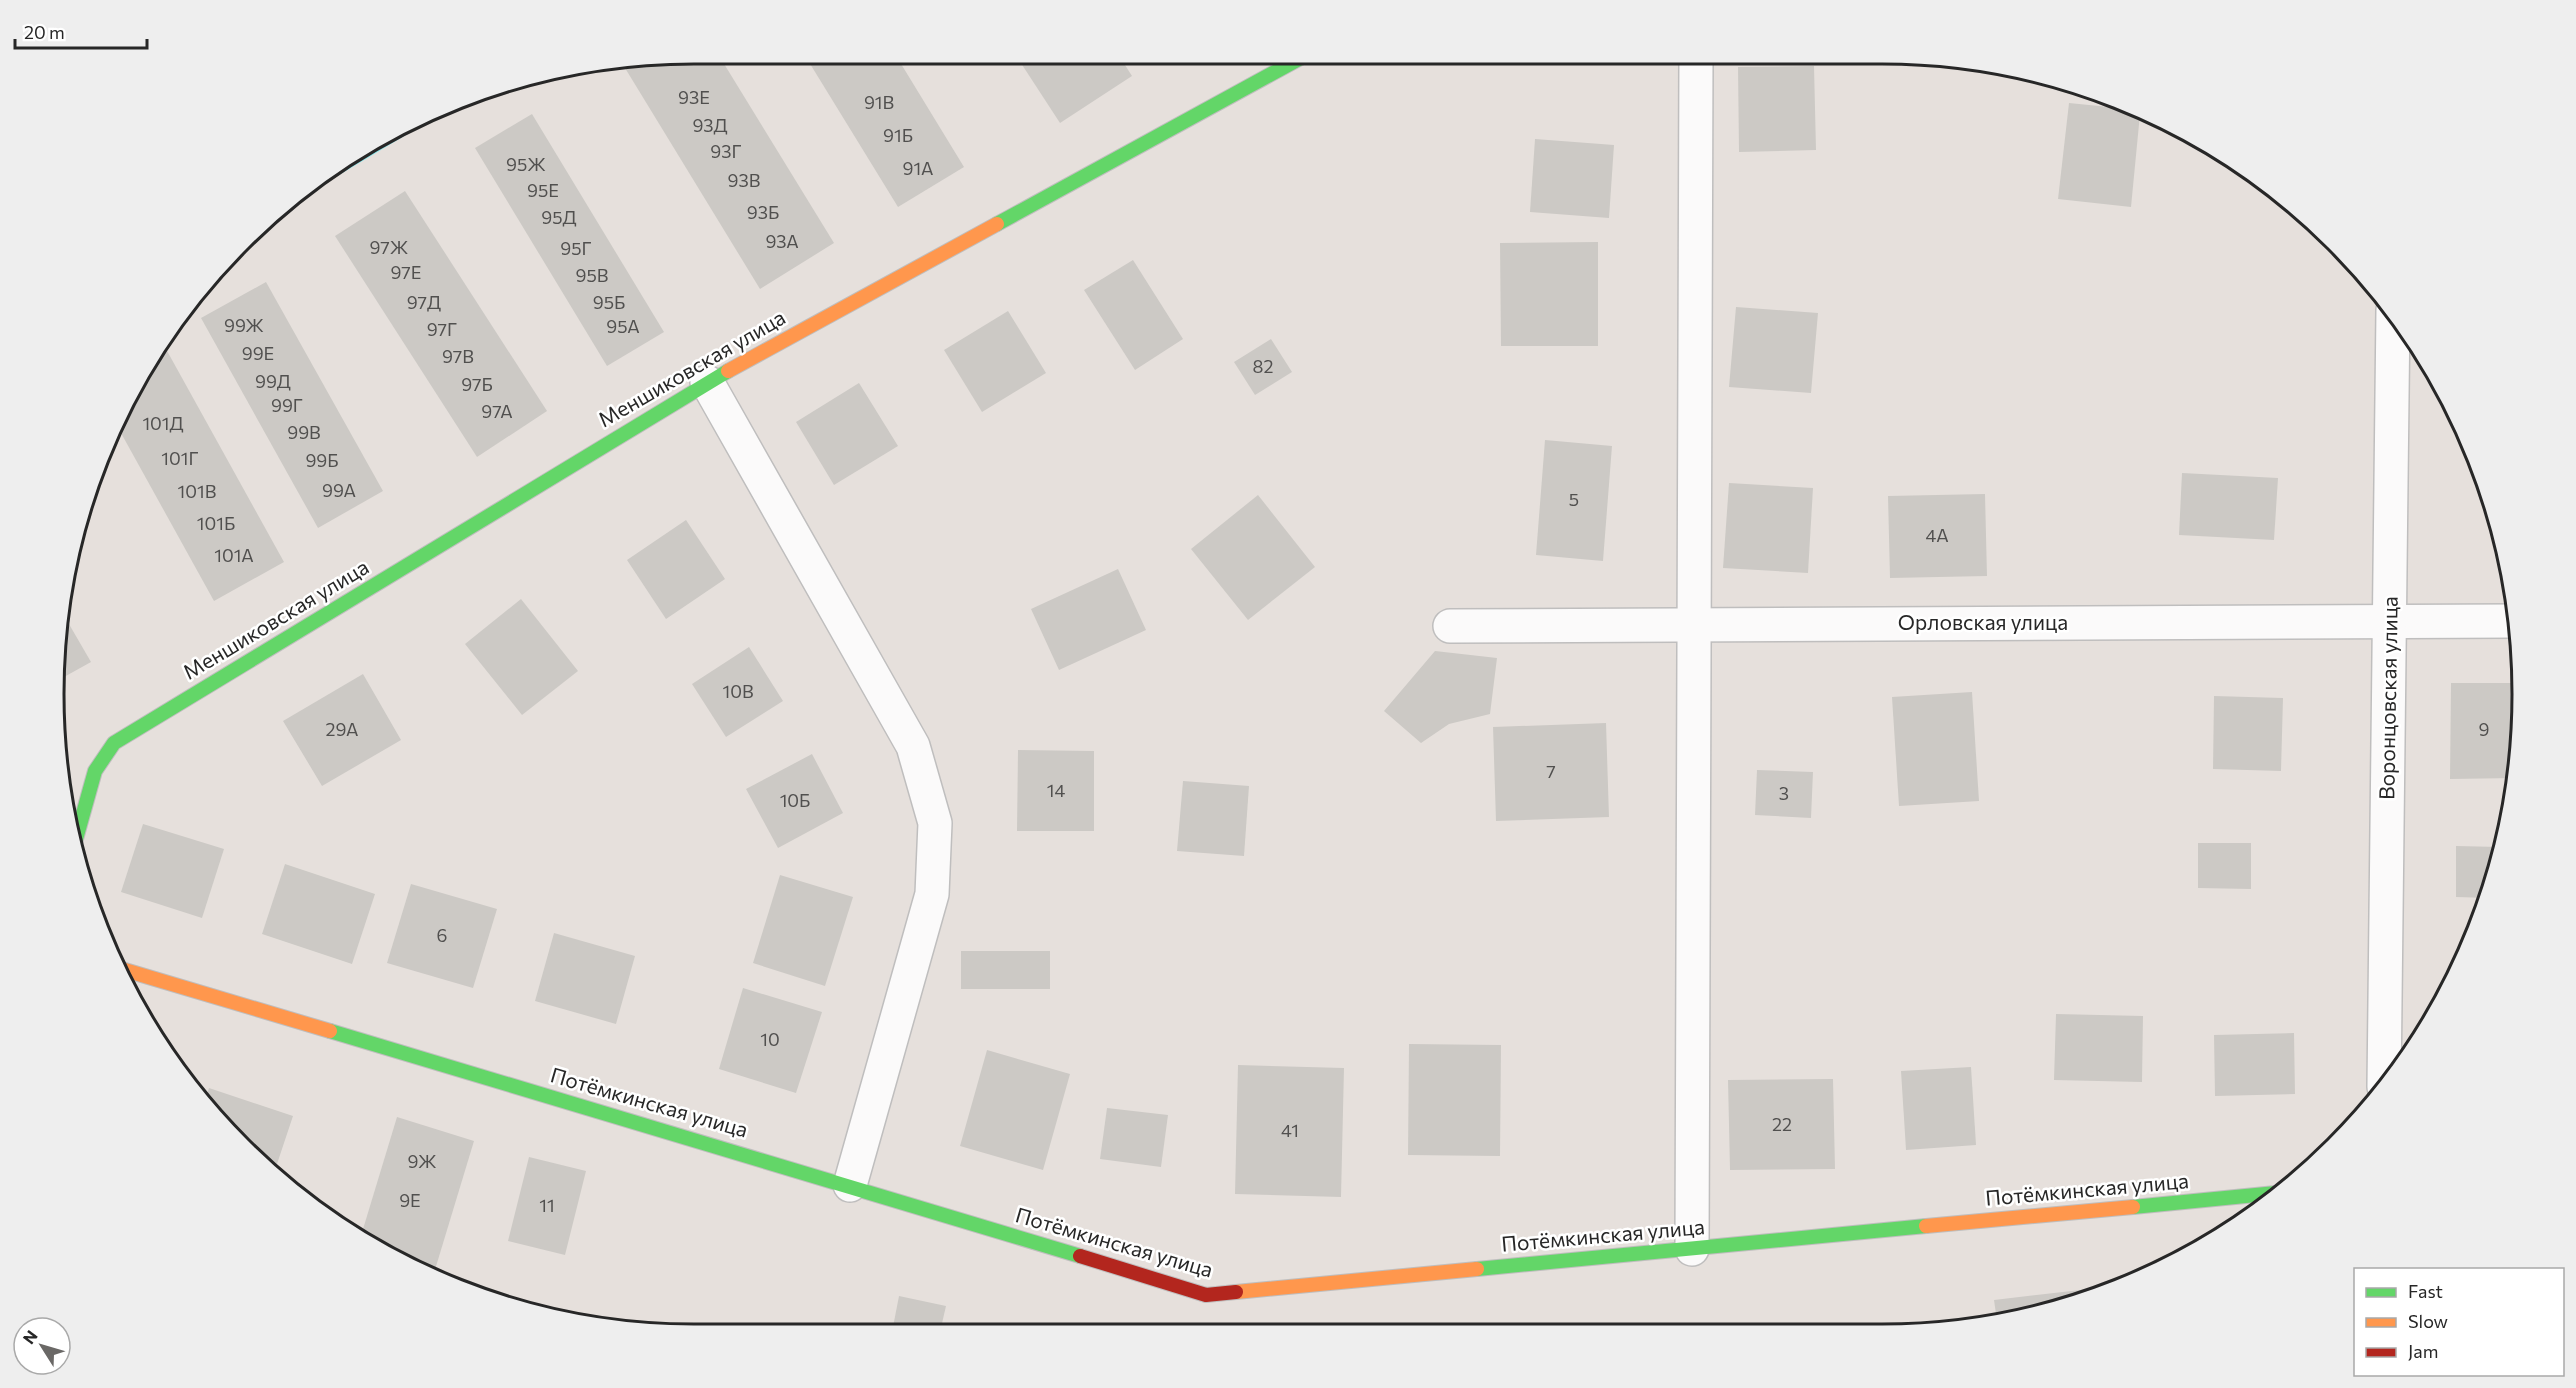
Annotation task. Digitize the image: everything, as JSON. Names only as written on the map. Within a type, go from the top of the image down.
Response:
[{"type":"street","name":"Меншиковская улица","points":[[79,827],[95,771],[114,743],[707,382],[1290,64]]},
{"type":"street","points":[[1692,1249],[1696,64]]},
{"type":"street","name":"Воронцовская улица","points":[[2384,1073],[2393,327]]},
{"type":"street","points":[[707,382],[913,746],[936,823],[932,894],[850,1185]]},
{"type":"street","name":"Орловская улица","points":[[1450,626],[2507,621]]},
{"type":"street","name":"Потёмкинская улица","points":[[129,971],[850,1185],[1206,1295],[2263,1194]]},
{"type":"building","points":[[724,64],[834,243],[760,289],[625,69]]},
{"type":"building","points":[[810,64],[901,64],[964,167],[898,207]]},
{"type":"building","points":[[1022,64],[1124,64],[1132,76],[1060,123]]},
{"type":"building","points":[[1814,66],[1816,150],[1739,152],[1738,67]]},
{"type":"building","points":[[2069,103],[2109,107],[2139,120],[2131,207],[2058,199]]},
{"type":"building","points":[[532,114],[664,332],[607,366],[475,148]]},
{"type":"building","points":[[1535,139],[1614,145],[1609,218],[1530,212]]},
{"type":"building","points":[[405,191],[547,411],[477,457],[335,236]]},
{"type":"building","points":[[1598,242],[1598,346],[1501,346],[1500,243]]},
{"type":"building","points":[[1133,260],[1183,339],[1135,370],[1084,290]]},
{"type":"building","points":[[266,282],[383,491],[318,528],[201,318]]},
{"type":"building","points":[[1736,307],[1818,313],[1811,393],[1729,387]]},
{"type":"building","points":[[1008,311],[1046,373],[982,412],[944,350]]},
{"type":"building","points":[[1271,339],[1292,372],[1255,395],[1234,362]]},
{"type":"building","points":[[167,351],[284,562],[214,601],[121,433],[149,379]]},
{"type":"building","points":[[859,383],[898,446],[834,485],[796,422]]},
{"type":"building","points":[[1545,440],[1612,446],[1603,561],[1536,555]]},
{"type":"building","points":[[2182,473],[2278,478],[2274,540],[2179,535]]},
{"type":"building","points":[[1729,483],[1813,488],[1808,573],[1723,568]]},
{"type":"building","points":[[1985,494],[1987,576],[1890,578],[1888,496]]},
{"type":"building","points":[[1258,495],[1315,567],[1248,620],[1191,549]]},
{"type":"building","points":[[686,520],[725,579],[666,619],[627,560]]},
{"type":"building","points":[[1118,569],[1146,630],[1059,670],[1031,609]]},
{"type":"building","points":[[521,599],[578,671],[522,715],[465,644]]},
{"type":"building","points":[[69,624],[91,662],[65,677]]},
{"type":"building","points":[[749,647],[783,701],[726,737],[692,684]]},
{"type":"building","points":[[1435,651],[1497,658],[1490,714],[1449,724],[1421,743],[1384,711]]},
{"type":"building","points":[[363,674],[401,740],[322,786],[283,721]]},
{"type":"building","points":[[2451,683],[2511,683],[2506,778],[2450,779]]},
{"type":"building","points":[[1972,692],[1979,801],[1899,806],[1892,697]]},
{"type":"building","points":[[2214,696],[2283,698],[2281,771],[2213,769]]},
{"type":"building","points":[[1606,723],[1609,817],[1496,821],[1493,727]]},
{"type":"building","points":[[1018,750],[1094,751],[1094,831],[1017,831]]},
{"type":"building","points":[[812,754],[843,813],[778,848],[746,789]]},
{"type":"building","points":[[1757,770],[1813,772],[1811,818],[1755,815]]},
{"type":"building","points":[[1183,781],[1249,786],[1244,856],[1177,851]]},
{"type":"building","points":[[143,824],[224,849],[202,918],[121,892]]},
{"type":"building","points":[[2198,843],[2251,843],[2251,889],[2198,888]]},
{"type":"building","points":[[2456,846],[2492,847],[2477,898],[2456,897]]},
{"type":"building","points":[[285,864],[375,894],[352,964],[262,934]]},
{"type":"building","points":[[780,875],[853,897],[825,986],[753,963]]},
{"type":"building","points":[[411,884],[497,909],[473,988],[387,963]]},
{"type":"building","points":[[554,933],[635,956],[616,1024],[535,1001]]},
{"type":"building","points":[[961,951],[1050,951],[1050,989],[961,989]]},
{"type":"building","points":[[743,988],[822,1012],[796,1093],[719,1069]]},
{"type":"building","points":[[2056,1014],[2143,1016],[2142,1082],[2054,1080]]},
{"type":"building","points":[[2294,1033],[2295,1094],[2215,1096],[2214,1035]]},
{"type":"building","points":[[1409,1044],[1501,1045],[1500,1156],[1408,1155]]},
{"type":"building","points":[[987,1050],[1070,1074],[1043,1170],[960,1146]]},
{"type":"building","points":[[1238,1065],[1344,1068],[1341,1197],[1235,1194]]},
{"type":"building","points":[[1971,1067],[1976,1145],[1906,1150],[1901,1071]]},
{"type":"building","points":[[1833,1079],[1835,1169],[1730,1170],[1728,1080]]},
{"type":"building","points":[[209,1088],[293,1116],[277,1165],[249,1139],[208,1092]]},
{"type":"building","points":[[1107,1108],[1168,1115],[1161,1167],[1100,1159]]},
{"type":"building","points":[[397,1117],[474,1141],[436,1268],[363,1229]]},
{"type":"building","points":[[529,1157],[586,1171],[565,1255],[508,1241]]},
{"type":"building","points":[[2086,1289],[2045,1302],[1996,1313],[1994,1300]]},
{"type":"building","points":[[899,1296],[946,1306],[942,1324],[894,1324]]},
{"type":"traffic: fast","points":[[997,224],[1290,64]]},
{"type":"traffic: fast","points":[[79,827],[95,771],[114,743],[728,371]]},
{"type":"traffic: fast","points":[[330,1031],[1080,1256]]},
{"type":"traffic: fast","points":[[2133,1207],[2263,1194]]},
{"type":"traffic: fast","points":[[1477,1269],[1926,1226]]},
{"type":"traffic: slow","points":[[728,371],[997,224]]},
{"type":"traffic: slow","points":[[129,971],[330,1031]]},
{"type":"traffic: slow","points":[[1926,1226],[2133,1207]]},
{"type":"traffic: slow","points":[[1236,1292],[1477,1269]]},
{"type":"traffic: jam","points":[[1080,1256],[1206,1295],[1236,1292]]}]
